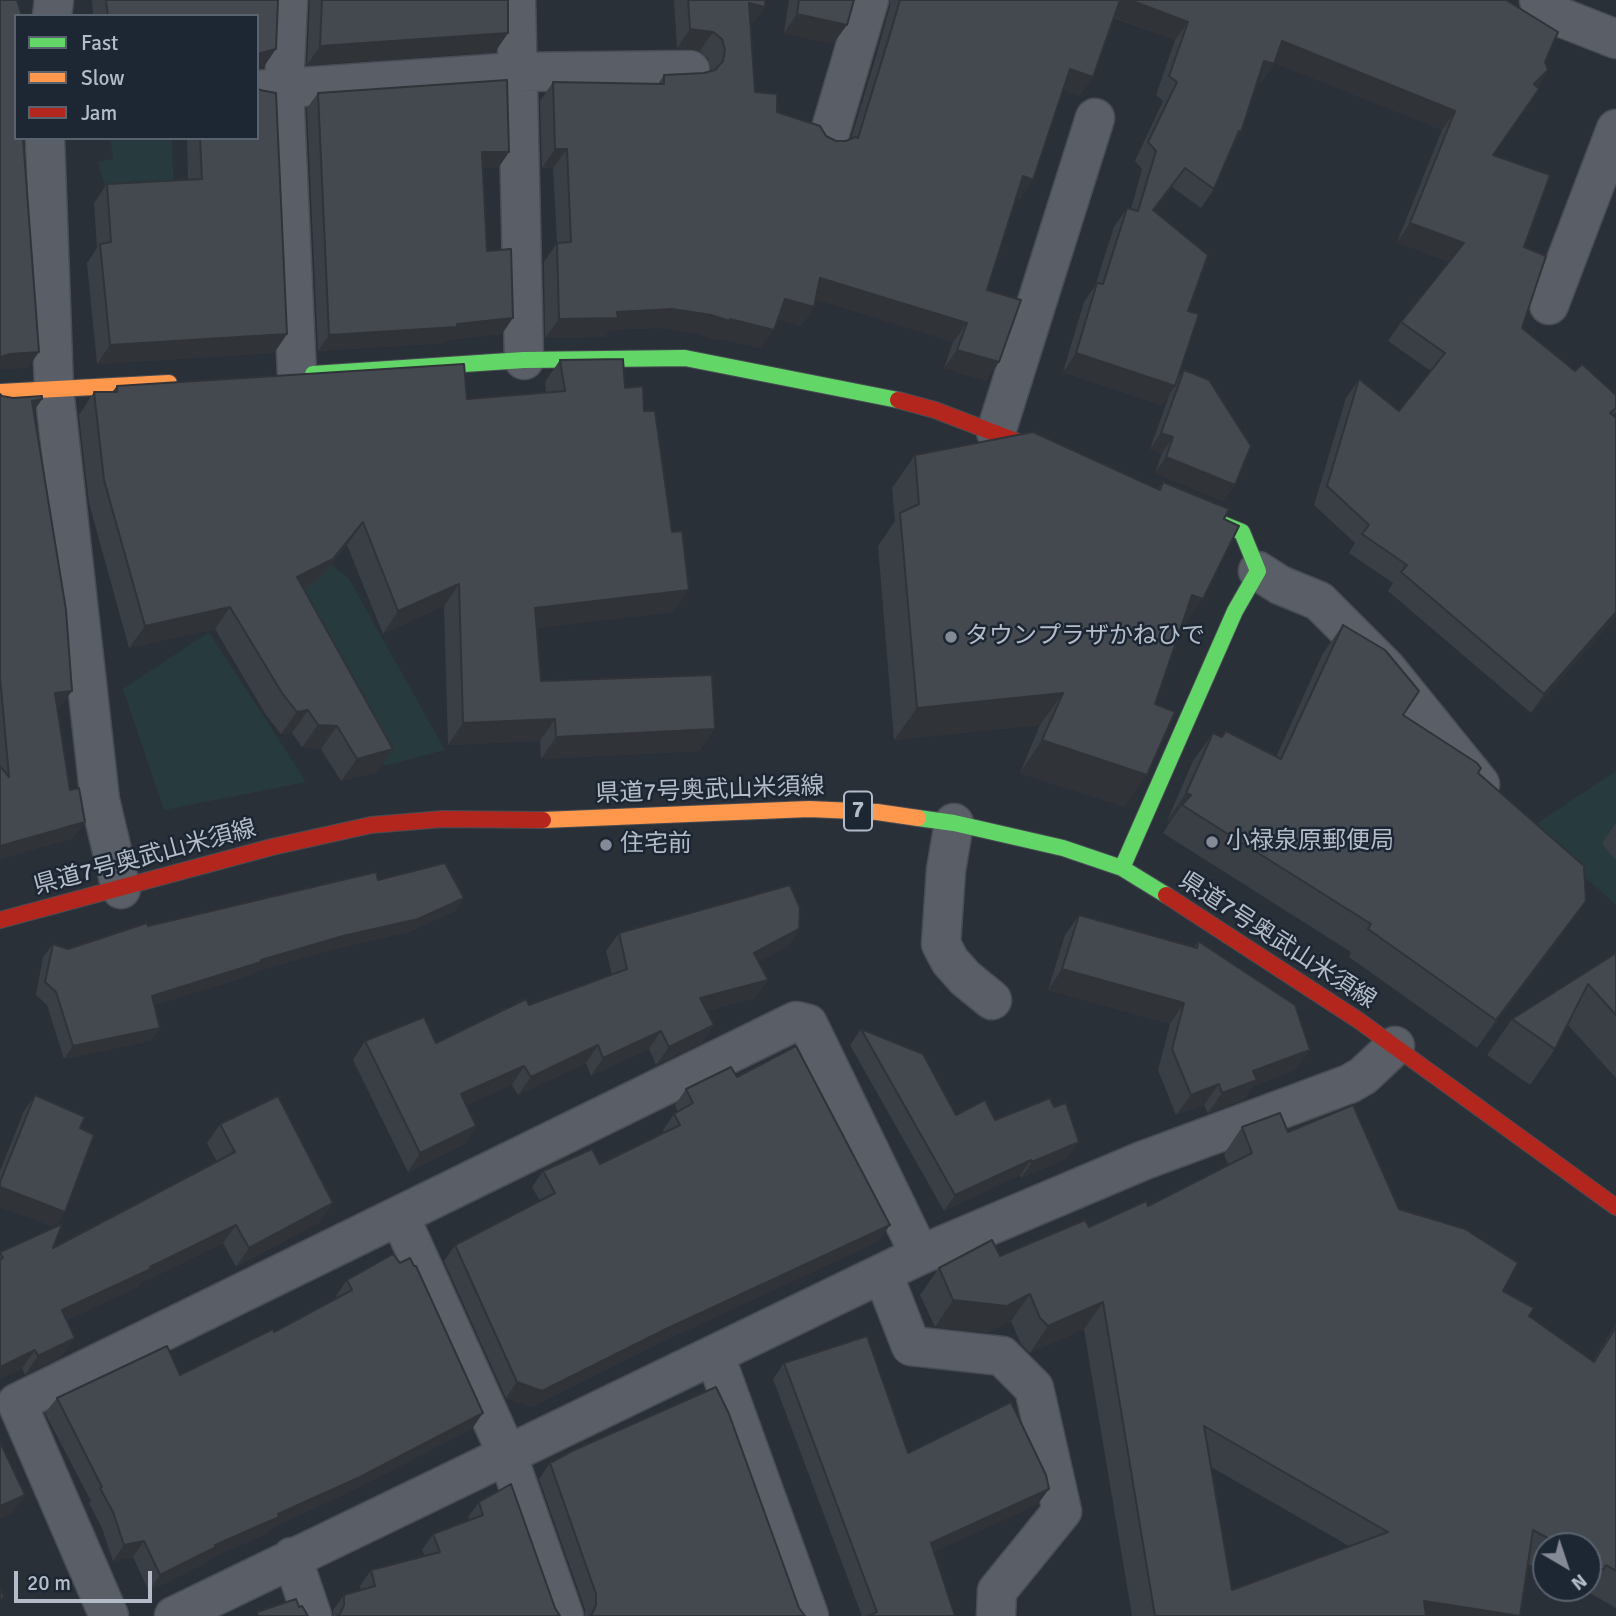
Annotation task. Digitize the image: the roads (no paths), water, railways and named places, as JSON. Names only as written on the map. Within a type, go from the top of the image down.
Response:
[{"type":"main road","points":[[290,376],[524,359],[685,358],[875,394],[935,410],[1073,464]]},
{"type":"main road","points":[[0,392],[189,382]]},
{"type":"main road","points":[[1122,868],[1234,611],[1258,571],[1242,532],[1177,506]]},
{"type":"main road","name":"県道7号奥武山米須線","points":[[0,920],[272,847],[371,825],[443,819],[511,821],[808,808],[877,812],[954,823],[1063,848],[1122,868],[1220,929],[1395,1046],[1616,1207]]},
{"type":"street","points":[[288,0],[271,89],[290,376]]},
{"type":"street","points":[[516,0],[524,359]]},
{"type":"street","points":[[828,139],[869,0]]},
{"type":"street","points":[[1539,0],[1560,18],[1616,39]]},
{"type":"street","points":[[271,89],[516,72],[690,70]]},
{"type":"street","points":[[996,432],[1095,118]]},
{"type":"street","points":[[1549,305],[1616,129]]},
{"type":"street","points":[[45,140],[54,389],[100,800],[121,889]]},
{"type":"street","points":[[1258,571],[1280,585],[1319,601],[1386,668],[1501,810]]},
{"type":"street","points":[[954,823],[946,870],[941,944],[950,961],[965,978],[992,1000]]},
{"type":"street","points":[[109,1616],[17,1403],[796,1021],[808,1024],[920,1255]]},
{"type":"street","points":[[174,1616],[920,1255],[1142,1161],[1349,1084],[1363,1076],[1395,1046]]},
{"type":"street","points":[[400,1217],[507,1454],[564,1616]]},
{"type":"street","points":[[883,1274],[911,1346],[1002,1356],[1034,1388],[1062,1510],[997,1591],[996,1616]]},
{"type":"street","points":[[715,1356],[809,1616]]},
{"type":"street","points":[[292,1557],[312,1616]]},
{"type":"place","name":"タウンプラザかねひで","points":[[951,637]]},
{"type":"place","name":"小禄泉原郵便局","points":[[1212,842]]},
{"type":"place","name":"住宅前","points":[[606,845]]}]
